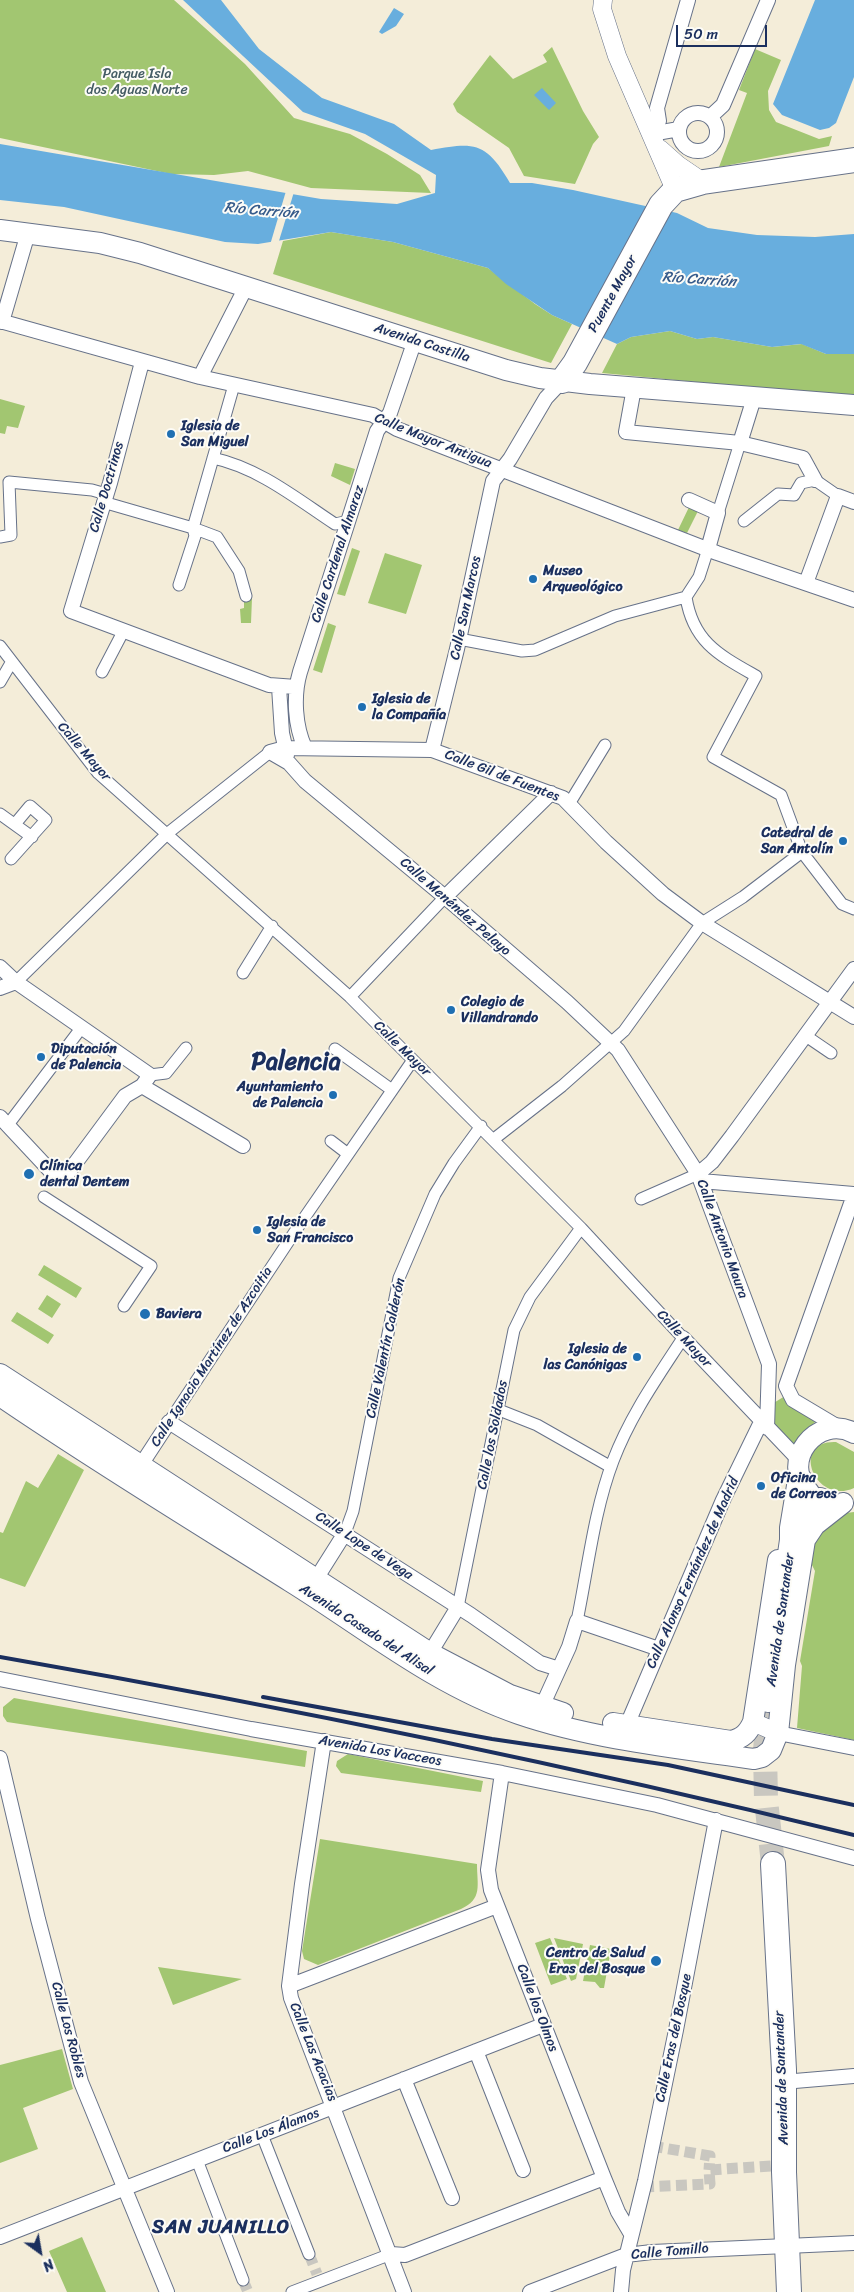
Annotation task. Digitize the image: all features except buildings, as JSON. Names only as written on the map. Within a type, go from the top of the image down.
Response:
[{"type":"highway","points":[[796,167],[854,150]]},
{"type":"highway","points":[[668,197],[703,182],[854,160]]},
{"type":"highway","name":"Puente Mayor","points":[[568,374],[668,197]]},
{"type":"highway","name":"Avenida de Santander","points":[[769,1700],[792,1540],[799,1469]]},
{"type":"highway","points":[[792,1540],[802,1519],[845,1500]]},
{"type":"highway","name":"Avenida de Santander","points":[[773,1864],[783,2082],[786,2246],[789,2292]]},
{"type":"main road","name":"Avenida Castilla","points":[[0,230],[100,243],[247,286],[506,370],[568,374],[634,388],[854,405]]},
{"type":"main road","name":"Avenida Casado del Alisal","points":[[0,1374],[142,1464],[430,1653],[570,1729],[754,1759],[762,1757],[775,1741]]},
{"type":"main road","name":"Avenida Casado del Alisal","points":[[0,1396],[427,1670],[480,1699],[539,1713],[568,1715],[731,1741],[741,1738],[753,1722]]},
{"type":"main road","points":[[753,1722],[783,1529],[799,1469],[801,1450],[813,1435],[830,1428],[847,1430]]},
{"type":"main road","points":[[799,1469],[805,1489],[845,1500]]},
{"type":"main road","points":[[775,1741],[805,1540],[815,1525],[845,1500]]},
{"type":"street","points":[[668,197],[653,130],[657,108],[688,0]]},
{"type":"street","points":[[710,117],[723,104],[768,0]]},
{"type":"street","points":[[600,3],[617,56],[653,130],[669,158],[703,182]]},
{"type":"street","points":[[694,113],[705,114],[714,122],[717,134],[715,141],[705,149],[692,150],[682,142],[680,126],[688,115],[694,113]]},
{"type":"street","points":[[653,130],[680,126]]},
{"type":"street","points":[[1,324],[28,233]]},
{"type":"street","points":[[200,377],[247,286]]},
{"type":"street","name":"Calle Mayor Antigua","points":[[1,324],[200,377],[373,415],[384,422],[708,550],[854,600]]},
{"type":"street","name":"Calle Cardenal Almaraz","points":[[296,687],[377,431],[390,413],[415,340]]},
{"type":"street","name":"Calle Doctrinos","points":[[124,630],[71,612],[105,498],[142,362]]},
{"type":"street","name":"Calle San Marcos","points":[[432,750],[459,639],[493,481],[546,398],[568,374]]},
{"type":"street","points":[[179,585],[195,536],[193,528],[234,385]]},
{"type":"street","points":[[634,388],[626,432],[740,443],[803,458],[815,480],[838,496],[854,502]]},
{"type":"street","points":[[754,398],[708,550],[698,577],[686,597],[689,615],[695,629],[709,645],[719,655],[756,676],[713,757],[781,795],[802,852],[842,904],[854,909]]},
{"type":"street","points":[[213,458],[225,460],[266,478],[336,524],[349,521]]},
{"type":"street","points":[[744,521],[778,494],[794,494],[801,482],[815,480]]},
{"type":"street","points":[[0,537],[11,535],[9,482],[79,489],[217,537],[239,571],[246,596]]},
{"type":"street","points":[[806,583],[838,496]]},
{"type":"street","points":[[689,500],[718,513]]},
{"type":"street","points":[[459,639],[522,650],[535,650],[614,616],[686,597]]},
{"type":"street","points":[[102,672],[124,630],[270,686],[296,687],[298,727],[310,749],[299,764],[298,775]]},
{"type":"street","name":"Calle Mayor","points":[[0,646],[11,663],[98,772],[350,997],[481,1126],[581,1228],[764,1425],[799,1469]]},
{"type":"street","points":[[0,682],[11,663]]},
{"type":"street","name":"Calle Menéndez Pelayo","points":[[279,687],[282,733],[285,748],[289,763],[298,775],[445,897],[611,1042]]},
{"type":"street","points":[[285,748],[298,727]]},
{"type":"street","points":[[0,988],[16,982],[168,833],[270,752],[282,733]]},
{"type":"street","points":[[569,804],[605,745]]},
{"type":"street","name":"Calle Gil de Fuentes","points":[[270,752],[285,748],[432,750],[550,792],[563,798],[663,894],[702,924],[854,1017]]},
{"type":"street","name":"Calle Menéndez Pelayo","points":[[270,752],[289,763]]},
{"type":"street","points":[[350,997],[445,897],[550,792]]},
{"type":"street","points":[[11,859],[46,820],[30,806],[15,824]]},
{"type":"street","points":[[0,814],[32,836]]},
{"type":"street","points":[[494,1139],[562,1086],[624,1031],[702,924],[743,897],[802,852]]},
{"type":"street","points":[[243,973],[272,926]]},
{"type":"street","points":[[0,967],[16,982],[82,1027],[146,1081],[243,1146]]},
{"type":"street","points":[[700,1178],[854,969]]},
{"type":"street","points":[[82,1027],[4,1122],[57,1178],[68,1173],[125,1096],[146,1081],[166,1073],[186,1048]]},
{"type":"street","points":[[806,1036],[831,1053]]},
{"type":"street","name":"Calle Antonio Maura","points":[[611,1042],[700,1178],[769,1364],[764,1425]]},
{"type":"street","points":[[335,1049],[392,1090]]},
{"type":"street","name":"Calle Ignacio Martínez de Azcoitia","points":[[130,1481],[348,1154],[414,1060]]},
{"type":"street","name":"Calle Valentín Calderón","points":[[316,1579],[345,1533],[353,1511],[399,1278],[435,1194],[454,1163],[481,1126]]},
{"type":"street","points":[[331,1141],[348,1154]]},
{"type":"street","points":[[642,1199],[700,1178],[854,1194],[786,1386],[793,1400],[847,1430]]},
{"type":"street","points":[[44,1197],[151,1266],[124,1306]]},
{"type":"street","name":"Calle los Soldados","points":[[430,1653],[458,1607],[514,1330],[530,1297],[581,1228]]},
{"type":"street","points":[[539,1713],[559,1669],[577,1621],[598,1511],[612,1464],[635,1412],[682,1338]]},
{"type":"street","points":[[499,1410],[538,1425],[612,1464]]},
{"type":"street","name":"Calle Lope de Vega","points":[[169,1422],[345,1533],[540,1663],[559,1669]]},
{"type":"street","name":"Calle Alonso Fernández de Madrid","points":[[627,1725],[723,1500],[764,1425]]},
{"type":"street","points":[[577,1621],[659,1649]]},
{"type":"street","name":"Avenida Los Vacceos","points":[[0,1679],[324,1742],[502,1773],[657,1805],[854,1858]]},
{"type":"street","points":[[753,1722],[775,1741],[854,1748]]},
{"type":"street","name":"Calle Las Acacias","points":[[324,1742],[302,1884],[289,1986],[291,1998],[335,2106],[404,2292]]},
{"type":"street","name":"Calle Los Robles","points":[[0,1758],[38,1919],[81,2082],[167,2292]]},
{"type":"street","name":"Calle los Olmos","points":[[502,1773],[488,1870],[496,1906],[604,2178],[618,2212],[631,2234]]},
{"type":"street","name":"Calle Eras del Bosque","points":[[621,2292],[626,2255],[638,2209],[676,2030],[716,1820]]},
{"type":"street","points":[[289,1986],[496,1906]]},
{"type":"street","name":"Calle Los Álamos","points":[[0,2238],[543,2025]]},
{"type":"street","points":[[476,2051],[523,2170]]},
{"type":"street","points":[[783,2082],[854,2076]]},
{"type":"street","points":[[404,2079],[452,2198]]},
{"type":"street","points":[[262,2135],[310,2254]]},
{"type":"street","points":[[197,2160],[243,2280]]},
{"type":"street","points":[[292,2292],[319,2278],[391,2254],[405,2255],[604,2178]]},
{"type":"street","points":[[618,2212],[638,2209]]},
{"type":"street","name":"Calle Tomillo","points":[[530,2292],[626,2255],[652,2252],[854,2243]]},
{"type":"green space","name":"Parque Isla dos Aguas Norte","points":[[0,0],[174,0],[245,64],[294,118],[350,134],[387,154],[420,175],[431,193],[311,188],[248,171],[214,175],[171,174],[0,138]]},
{"type":"green space","points":[[552,47],[583,111],[599,137],[593,144],[575,184],[524,176],[509,148],[457,112],[453,104],[490,55],[513,79],[547,62],[543,55]]},
{"type":"green space","points":[[755,49],[781,60],[768,91],[769,110],[776,122],[819,139],[832,136],[829,146],[719,167],[747,93],[739,90]]},
{"type":"green space","points":[[331,232],[393,242],[488,268],[535,304],[552,315],[572,324],[551,363],[273,274],[283,241]]},
{"type":"green space","points":[[670,331],[697,339],[713,337],[772,347],[802,344],[826,354],[854,354],[854,397],[602,373],[617,344],[631,337]]},
{"type":"green space","points":[[0,399],[25,406],[18,428],[7,426],[5,434],[0,433]]},
{"type":"green space","points":[[335,463],[355,469],[350,485],[331,476]]},
{"type":"green space","points":[[690,505],[699,509],[687,533],[678,530]]},
{"type":"green space","points":[[352,548],[360,551],[345,596],[337,594]]},
{"type":"green space","points":[[385,553],[422,565],[406,614],[368,603]]},
{"type":"green space","points":[[244,597],[252,598],[251,623],[241,623],[240,609],[244,608]]},
{"type":"green space","points":[[328,623],[336,626],[322,673],[313,670]]},
{"type":"green space","points":[[44,1265],[82,1288],[76,1298],[38,1275]]},
{"type":"green space","points":[[47,1295],[61,1304],[52,1318],[38,1309]]},
{"type":"green space","points":[[17,1312],[54,1335],[48,1344],[11,1321]]},
{"type":"green space","points":[[785,1396],[816,1421],[797,1441],[794,1447],[777,1429],[773,1419],[772,1404]]},
{"type":"green space","points":[[836,1442],[854,1452],[854,1488],[840,1491],[828,1488],[819,1481],[813,1471],[811,1460],[814,1451],[822,1444]]},
{"type":"green space","points":[[58,1454],[84,1470],[25,1587],[0,1578],[0,1532],[3,1533],[26,1481],[38,1488]]},
{"type":"green space","points":[[854,1512],[854,1740],[797,1728],[802,1666],[800,1661],[815,1571],[809,1559],[811,1539],[846,1513]]},
{"type":"green space","points":[[14,1698],[307,1751],[305,1767],[7,1722],[3,1716],[3,1707]]},
{"type":"green space","points":[[348,1754],[483,1781],[481,1792],[341,1773],[336,1766],[337,1761]]},
{"type":"green space","points":[[320,1839],[477,1864],[478,1885],[476,1896],[473,1901],[461,1909],[318,1965],[304,1959],[302,1951]]},
{"type":"green space","points":[[550,1938],[567,1979],[551,1985],[535,1943]]},
{"type":"green space","points":[[554,1938],[583,1944],[576,1979],[571,1981]]},
{"type":"green space","points":[[590,1945],[611,1949],[604,1988],[600,1988],[595,1982],[583,1981]]},
{"type":"green space","points":[[158,1967],[242,1979],[173,2005]]},
{"type":"green space","points":[[62,2049],[73,2089],[23,2108],[38,2149],[0,2163],[0,2065]]},
{"type":"green space","points":[[82,2237],[106,2292],[67,2292],[49,2251]]},
{"type":"water","name":"Río Carrión","points":[[183,0],[221,0],[259,49],[322,98],[394,124],[431,150],[459,146],[478,148],[494,159],[510,183],[532,183],[573,190],[677,213],[708,228],[757,235],[815,237],[854,234],[854,354],[826,354],[801,344],[772,347],[713,337],[697,339],[670,331],[631,337],[617,344],[552,315],[506,284],[488,268],[393,242],[331,232],[258,244],[225,242],[64,207],[0,200],[0,144],[321,199],[397,204],[435,193],[436,175],[365,134],[303,112]]},
{"type":"water","points":[[815,0],[854,0],[854,77],[836,123],[829,128],[820,130],[782,115],[773,104]]},
{"type":"water","points":[[394,8],[404,14],[396,26],[382,34],[379,32]]},
{"type":"water","points":[[542,88],[556,103],[549,110],[534,95]]},
{"type":"pier","points":[[286,191],[294,192],[278,244],[270,245]]},
{"type":"tunnel","points":[[769,1700],[765,1751],[766,1800],[773,1864]]},
{"type":"tunnel","points":[[652,2146],[710,2156],[709,2170]]},
{"type":"tunnel","points":[[643,2187],[710,2184],[709,2170],[785,2165]]},
{"type":"tunnel","points":[[309,2254],[317,2274]]},
{"type":"tunnel","points":[[243,2280],[248,2292]]},
{"type":"railway","points":[[0,1657],[215,1696],[429,1739],[642,1785],[854,1835]]},
{"type":"railway","points":[[263,1697],[492,1739],[668,1765],[854,1805]]},
{"type":"place","name":"Iglesia de San Miguel","points":[[171,434]]},
{"type":"place","name":"Museo Arqueológico","points":[[533,579]]},
{"type":"place","name":"Iglesia de la Compañía","points":[[362,707]]},
{"type":"place","name":"Catedral de San Antolín","points":[[843,841]]},
{"type":"place","name":"Colegio de Villandrando","points":[[451,1010]]},
{"type":"place","name":"Diputación de Palencia","points":[[41,1057]]},
{"type":"place","name":"Ayuntamiento de Palencia","points":[[333,1095]]},
{"type":"place","name":"Clínica dental Dentem","points":[[29,1174]]},
{"type":"place","name":"Iglesia de San Francisco","points":[[257,1230]]},
{"type":"place","name":"Baviera","points":[[145,1314]]},
{"type":"place","name":"Iglesia de las Canónigas","points":[[637,1357]]},
{"type":"place","name":"Oficina de Correos","points":[[761,1486]]},
{"type":"place","name":"Centro de Salud Eras del Bosque","points":[[656,1961]]},
{"type":"district","name":"Palencia","points":[[296,1063]]},
{"type":"district","name":"SAN JUANILLO","points":[[221,2228]]}]
